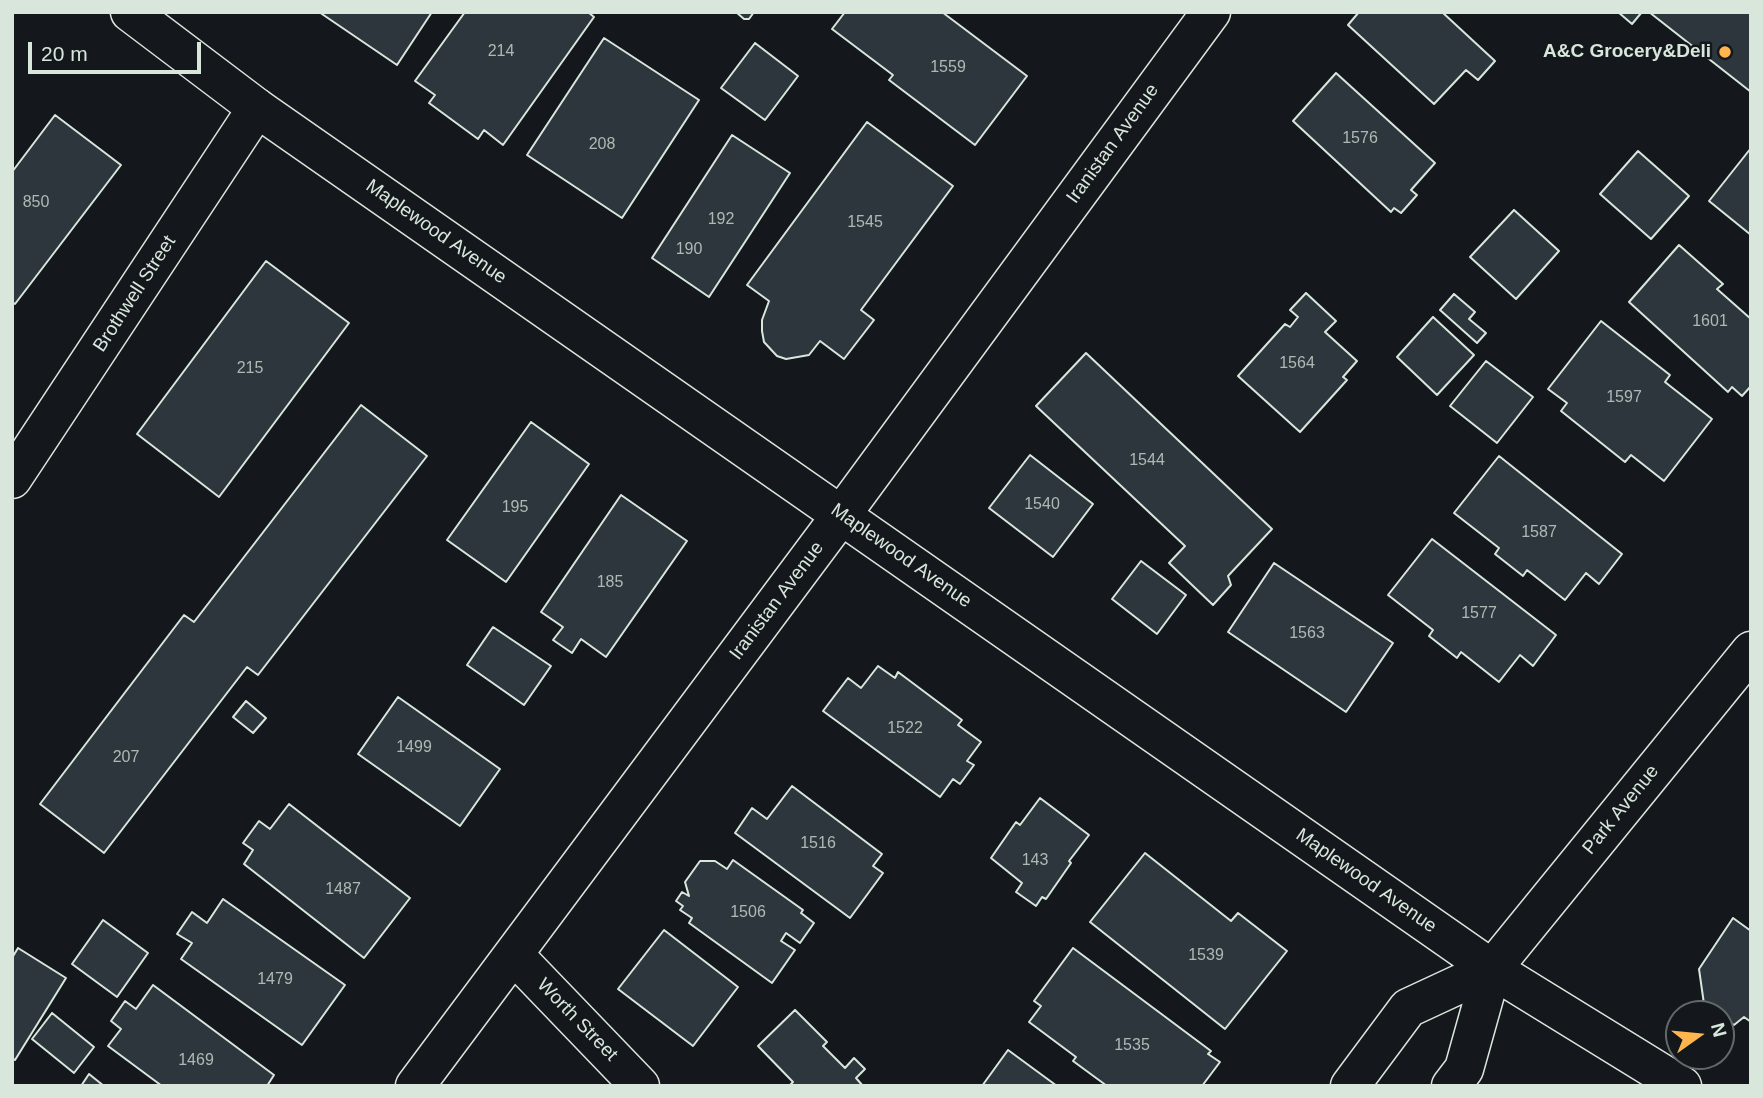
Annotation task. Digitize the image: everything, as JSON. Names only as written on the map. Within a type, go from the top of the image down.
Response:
[{"type":"street","name":"Maplewood Avenue","points":[[130,12],[257,108],[1492,969],[1682,1086]]},
{"type":"street","name":"Iranistan Avenue","points":[[415,1086],[842,514],[1210,12]]},
{"type":"street","name":"Brothwell Street","points":[[12,479],[257,108]]},
{"type":"street","name":"Park Avenue","points":[[1451,1086],[1464,1069],[1492,969],[1751,651]]},
{"type":"street","name":"Worth Street","points":[[514,955],[640,1086]]},
{"type":"street","name":"Park Avenue","points":[[1350,1086],[1408,1007],[1492,969]]},
{"type":"building","points":[[319,12],[432,12],[397,65]]},
{"type":"building","points":[[465,12],[588,12],[594,17],[503,145],[484,130],[478,139],[429,103],[435,95],[415,81]]},
{"type":"building","points":[[736,12],[754,12],[749,19],[744,19]]},
{"type":"building","points":[[845,12],[942,12],[1027,76],[975,145],[889,80],[893,75],[832,29]]},
{"type":"building","points":[[1359,12],[1442,12],[1495,61],[1478,80],[1466,70],[1434,104],[1348,25]]},
{"type":"building","points":[[1618,12],[1642,12],[1632,24]]},
{"type":"building","name":"A&C Grocery&Deli","points":[[1649,12],[1751,12],[1751,92]]},
{"type":"building","points":[[604,38],[699,100],[622,218],[527,155]]},
{"type":"building","points":[[755,43],[798,76],[765,120],[721,88]]},
{"type":"building","points":[[1336,73],[1435,163],[1411,190],[1417,195],[1401,213],[1394,208],[1391,212],[1293,121]]},
{"type":"building","points":[[55,115],[121,165],[15,304],[12,302],[12,172]]},
{"type":"building","points":[[867,122],[953,186],[861,310],[874,320],[844,359],[820,341],[809,355],[786,359],[777,356],[764,342],[762,331],[762,320],[769,301],[747,285]]},
{"type":"building","points":[[732,135],[790,173],[709,297],[652,258]]},
{"type":"building","points":[[1751,148],[1751,235],[1709,201]]},
{"type":"building","points":[[1638,151],[1689,196],[1651,239],[1600,194]]},
{"type":"building","points":[[1514,210],[1559,251],[1516,299],[1470,257]]},
{"type":"building","points":[[1679,245],[1723,284],[1717,289],[1751,319],[1751,386],[1742,396],[1732,387],[1728,392],[1629,302]]},
{"type":"building","points":[[266,261],[349,323],[219,497],[137,434]]},
{"type":"building","points":[[1306,293],[1336,321],[1325,332],[1357,361],[1343,377],[1347,380],[1300,432],[1238,376],[1285,324],[1290,327],[1298,317],[1290,310]]},
{"type":"building","points":[[1454,294],[1475,312],[1469,319],[1486,333],[1477,343],[1440,310]]},
{"type":"building","points":[[1433,317],[1474,355],[1437,395],[1397,357]]},
{"type":"building","points":[[1601,321],[1670,375],[1665,382],[1712,419],[1664,481],[1631,455],[1625,462],[1561,411],[1567,403],[1548,389]]},
{"type":"building","points":[[1086,353],[1272,529],[1228,576],[1231,585],[1213,605],[1169,563],[1185,546],[1036,406]]},
{"type":"building","points":[[1486,361],[1533,397],[1497,443],[1450,406]]},
{"type":"building","points":[[361,405],[427,456],[258,675],[247,667],[104,853],[40,804],[184,615],[194,622]]},
{"type":"building","points":[[531,422],[589,464],[506,582],[447,540]]},
{"type":"building","points":[[1030,455],[1093,504],[1053,557],[989,508]]},
{"type":"building","points":[[1499,456],[1622,554],[1599,584],[1586,573],[1565,600],[1527,570],[1523,576],[1495,554],[1499,548],[1454,513]]},
{"type":"building","points":[[621,495],[687,541],[606,657],[581,639],[572,653],[553,640],[563,627],[541,612]]},
{"type":"building","points":[[1432,539],[1556,635],[1533,666],[1520,655],[1499,682],[1461,652],[1457,658],[1429,636],[1433,630],[1388,595]]},
{"type":"building","points":[[1141,561],[1186,595],[1157,634],[1112,599]]},
{"type":"building","points":[[1274,563],[1393,643],[1346,712],[1228,632]]},
{"type":"building","points":[[493,627],[551,666],[524,705],[467,665]]},
{"type":"building","points":[[878,666],[895,678],[898,672],[962,720],[958,725],[981,742],[967,761],[974,765],[960,784],[953,779],[940,797],[823,711],[848,678],[861,688]]},
{"type":"building","points":[[398,697],[500,769],[460,826],[358,754]]},
{"type":"building","points":[[246,701],[266,718],[253,733],[233,717]]},
{"type":"building","points":[[792,786],[882,854],[873,866],[883,873],[850,918],[735,833],[752,808],[767,819]]},
{"type":"building","points":[[1040,798],[1089,835],[1069,861],[1071,863],[1046,899],[1042,897],[1036,906],[1016,892],[1022,883],[991,858],[1016,822],[1020,825]]},
{"type":"building","points":[[289,804],[410,898],[364,958],[244,864],[253,850],[243,843],[259,821],[270,829]]},
{"type":"building","points":[[1145,853],[1231,921],[1238,913],[1287,951],[1225,1029],[1090,922]]},
{"type":"building","points":[[733,860],[803,910],[801,913],[814,923],[800,943],[786,933],[781,941],[795,950],[772,983],[689,923],[692,918],[680,910],[683,906],[676,901],[682,892],[689,896],[685,882],[700,861],[715,861],[727,869]]},
{"type":"building","points":[[223,899],[345,985],[302,1045],[181,959],[192,943],[177,934],[192,912],[207,923]]},
{"type":"building","points":[[1733,918],[1751,931],[1751,1022],[1744,1017],[1735,1024],[1735,1000],[1703,1000],[1699,969]]},
{"type":"building","points":[[103,920],[148,953],[117,997],[72,964]]},
{"type":"building","points":[[664,930],[738,987],[693,1046],[618,989]]},
{"type":"building","points":[[18,948],[66,978],[15,1060],[12,1058],[12,958]]},
{"type":"building","points":[[1073,948],[1211,1051],[1208,1054],[1220,1062],[1202,1086],[1107,1086],[1073,1061],[1076,1057],[1029,1022],[1041,1006],[1034,1001]]},
{"type":"building","points":[[153,985],[274,1075],[267,1086],[162,1086],[108,1046],[121,1029],[111,1021],[125,1001],[136,1009]]},
{"type":"building","points":[[795,1010],[827,1042],[823,1046],[845,1068],[854,1058],[865,1069],[856,1078],[863,1086],[789,1086],[793,1082],[758,1046]]},
{"type":"building","points":[[52,1013],[94,1047],[74,1073],[32,1039]]},
{"type":"building","points":[[1008,1050],[1057,1086],[982,1086]]},
{"type":"building","points":[[89,1074],[104,1086],[81,1086]]},
{"type":"place","name":"A&C Grocery&Deli","points":[[1725,52]]}]
